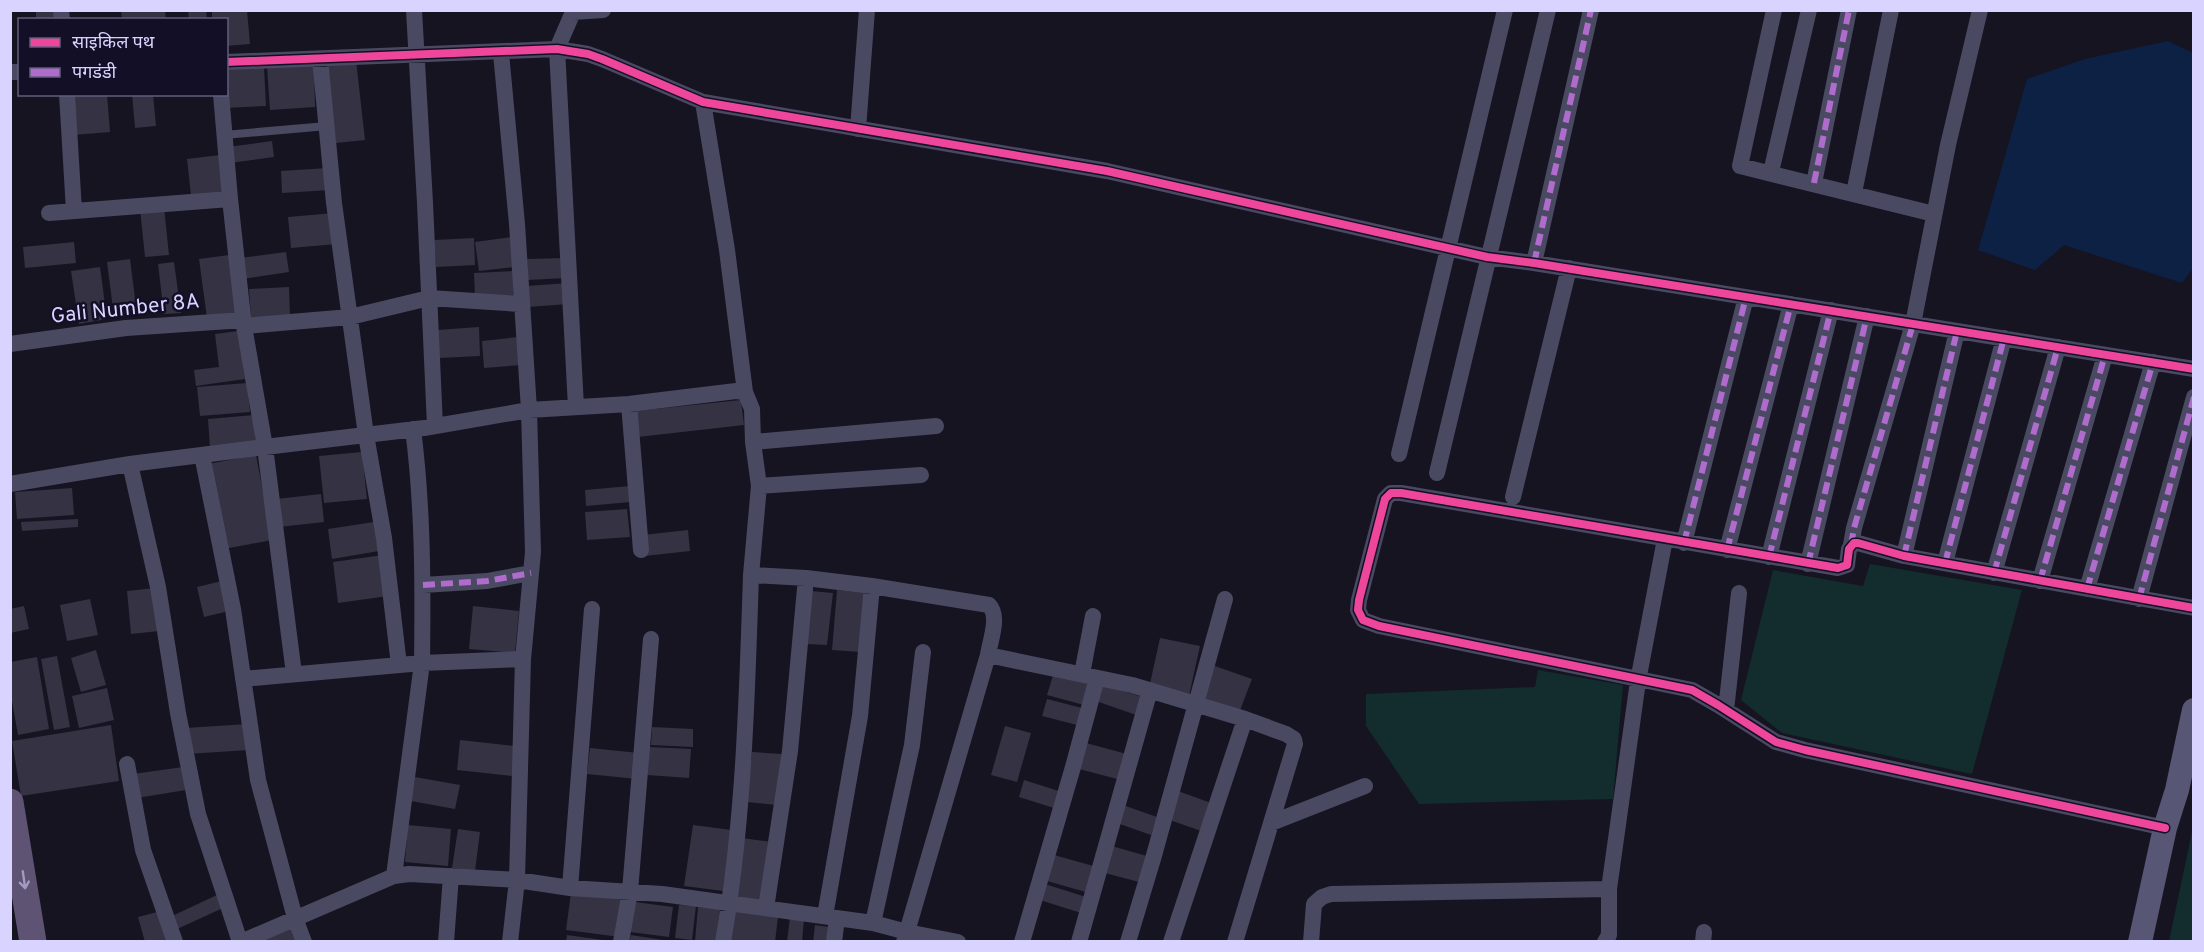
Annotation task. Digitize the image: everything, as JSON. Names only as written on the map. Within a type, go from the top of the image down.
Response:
[{"type":"main road","points":[[10,802],[33,942]]},
{"type":"street","points":[[414,10],[435,426]]},
{"type":"street","points":[[576,407],[556,50],[573,12],[603,10]]},
{"type":"street","points":[[858,129],[867,10]]},
{"type":"street","points":[[1399,454],[1505,10]]},
{"type":"street","points":[[1437,473],[1548,10]]},
{"type":"street","points":[[1534,263],[1592,10]]},
{"type":"street","points":[[1774,10],[1740,166],[1934,214]]},
{"type":"street","points":[[1771,172],[1809,10]]},
{"type":"street","points":[[1814,183],[1849,10]]},
{"type":"street","points":[[1854,193],[1892,10]]},
{"type":"street","points":[[1980,10],[1948,145],[1913,324],[1854,528],[1849,561],[1844,568],[1684,543],[1401,492],[1391,493],[1385,498],[1358,610],[1363,620],[1378,626],[1638,681],[1692,690],[1776,742],[1805,750],[2165,828]]},
{"type":"street","points":[[228,62],[556,50],[588,54],[703,102],[1107,171],[1487,257],[1569,268],[2193,369]]},
{"type":"street","points":[[501,53],[517,224],[520,304],[529,410],[534,552],[523,659],[517,880],[510,942]]},
{"type":"street","points":[[320,59],[334,203],[366,435],[384,538],[399,665]]},
{"type":"street","points":[[67,96],[74,211]]},
{"type":"street","points":[[221,96],[244,323],[265,447],[294,674]]},
{"type":"street","points":[[703,102],[727,250],[745,392],[752,409],[753,442],[759,486],[751,575],[745,737],[729,903],[723,942]]},
{"type":"street","points":[[49,213],[230,199]]},
{"type":"street","points":[[1513,497],[1569,268]]},
{"type":"street","points":[[1684,543],[1746,297]]},
{"type":"street","name":"Gali Number 8A","points":[[10,344],[126,328],[350,317],[429,298],[520,304]]},
{"type":"street","points":[[1726,550],[1791,304]]},
{"type":"street","points":[[1769,557],[1831,310]]},
{"type":"street","points":[[1808,564],[1867,316]]},
{"type":"street","points":[[1904,556],[1958,331]]},
{"type":"street","points":[[1945,562],[2004,338]]},
{"type":"street","points":[[1994,573],[2058,347]]},
{"type":"street","points":[[2040,581],[2105,355]]},
{"type":"street","points":[[2087,589],[2153,362]]},
{"type":"street","points":[[10,484],[130,464],[413,429],[529,410],[628,404],[736,391],[745,392]]},
{"type":"street","points":[[2139,598],[2193,397]]},
{"type":"street","points":[[628,404],[641,550]]},
{"type":"street","points":[[753,442],[936,426]]},
{"type":"street","points":[[394,876],[422,663],[423,585],[413,429]]},
{"type":"street","points":[[202,454],[233,609],[258,780],[295,918],[304,942]]},
{"type":"street","points":[[130,464],[158,587],[178,713],[198,814],[241,942],[394,876],[425,874],[517,880],[570,888],[630,891],[729,903],[873,922],[906,937],[958,942]]},
{"type":"street","points":[[759,486],[921,475]]},
{"type":"street","points":[[1605,942],[1609,935],[1609,889],[1638,681],[1665,539]]},
{"type":"street","points":[[1851,545],[1858,543],[1904,556],[2193,608]]},
{"type":"street","points":[[423,585],[487,581],[531,573]]},
{"type":"street","points":[[751,575],[806,578],[872,586],[989,605],[993,609],[994,617],[988,655],[906,937]]},
{"type":"street","points":[[766,908],[790,752],[806,578]]},
{"type":"street","points":[[834,942],[831,917],[860,716],[872,586]]},
{"type":"street","points":[[1726,710],[1739,593]]},
{"type":"street","points":[[1128,942],[1225,599]]},
{"type":"street","points":[[570,888],[592,609]]},
{"type":"street","points":[[1022,942],[1073,767],[1089,676],[1093,616]]},
{"type":"street","points":[[621,942],[630,891],[651,639]]},
{"type":"street","points":[[873,922],[912,745],[923,652]]},
{"type":"street","points":[[988,655],[1150,690],[1245,719],[1294,739],[1295,744],[1235,942]]},
{"type":"street","points":[[243,679],[422,663],[523,659]]},
{"type":"street","points":[[1079,942],[1150,690]]},
{"type":"street","points":[[2140,942],[2165,828],[2188,762],[2193,710]]},
{"type":"street","points":[[1171,942],[1245,719]]},
{"type":"street","points":[[128,764],[143,850],[175,942]]},
{"type":"street","points":[[1271,823],[1365,786]]},
{"type":"street","points":[[446,942],[451,876]]},
{"type":"street","points":[[1311,942],[1314,904],[1322,897],[1331,894],[1609,889]]},
{"type":"lane","points":[[224,135],[327,126]]},
{"type":"green space","points":[[1870,564],[2022,590],[1972,774],[1782,733],[1741,700],[1773,570],[1863,586]]},
{"type":"green space","points":[[1538,670],[1623,685],[1613,799],[1419,804],[1366,726],[1366,694],[1535,687]]},
{"type":"green space","points":[[2193,827],[2193,941],[2169,941]]},
{"type":"water","points":[[2168,41],[2193,53],[2194,267],[2182,283],[2064,245],[2035,270],[1978,250],[2027,79],[2085,59]]},
{"type":"building","points":[[36,10],[55,10],[55,18],[36,18]]},
{"type":"building","points":[[121,10],[165,10],[166,18],[122,18]]},
{"type":"building","points":[[188,10],[206,10],[207,18],[189,18]]},
{"type":"building","points":[[212,10],[247,10],[250,44],[228,46],[228,18],[212,18]]},
{"type":"building","points":[[356,60],[365,140],[336,143],[326,63]]},
{"type":"building","points":[[314,64],[315,107],[270,110],[267,67]]},
{"type":"building","points":[[264,67],[266,106],[225,108],[225,96],[228,96],[228,69]]},
{"type":"building","points":[[70,96],[107,96],[110,132],[73,135]]},
{"type":"building","points":[[132,96],[153,96],[156,126],[135,128]]},
{"type":"building","points":[[272,141],[274,157],[230,163],[228,147]]},
{"type":"building","points":[[220,155],[224,193],[191,196],[187,159]]},
{"type":"building","points":[[328,168],[330,190],[282,193],[281,171]]},
{"type":"building","points":[[164,207],[169,255],[145,257],[140,209]]},
{"type":"building","points":[[334,213],[337,244],[291,248],[288,217]]},
{"type":"building","points":[[511,237],[514,267],[479,271],[475,242]]},
{"type":"building","points":[[474,238],[475,265],[436,267],[434,240]]},
{"type":"building","points":[[74,242],[76,263],[25,268],[23,247]]},
{"type":"building","points":[[286,252],[289,272],[242,279],[240,258]]},
{"type":"building","points":[[229,255],[237,314],[207,318],[199,259]]},
{"type":"building","points":[[565,258],[566,278],[528,280],[527,259]]},
{"type":"building","points":[[130,259],[137,314],[114,316],[107,262]]},
{"type":"building","points":[[174,262],[181,313],[164,314],[158,264]]},
{"type":"building","points":[[100,267],[107,319],[79,324],[71,271]]},
{"type":"building","points":[[513,271],[514,298],[475,299],[474,273]]},
{"type":"building","points":[[568,283],[569,304],[528,307],[527,286]]},
{"type":"building","points":[[289,287],[290,316],[251,319],[249,289]]},
{"type":"building","points":[[479,327],[480,356],[439,358],[437,330]]},
{"type":"building","points":[[238,331],[245,379],[196,386],[194,370],[219,367],[215,334]]},
{"type":"building","points":[[518,337],[521,365],[484,368],[482,341]]},
{"type":"building","points":[[247,383],[250,412],[200,416],[197,387]]},
{"type":"building","points":[[741,400],[744,425],[638,437],[635,411]]},
{"type":"building","points":[[254,415],[256,444],[210,448],[208,419]]},
{"type":"building","points":[[362,452],[367,499],[324,503],[319,456]]},
{"type":"building","points":[[256,455],[272,540],[224,549],[208,464]]},
{"type":"building","points":[[630,486],[631,502],[586,506],[585,490]]},
{"type":"building","points":[[72,488],[74,515],[17,519],[15,492]]},
{"type":"building","points":[[321,494],[324,522],[279,527],[276,499]]},
{"type":"building","points":[[627,509],[630,537],[587,540],[585,512]]},
{"type":"building","points":[[78,519],[78,527],[22,531],[21,522]]},
{"type":"building","points":[[374,522],[379,551],[332,559],[328,529]]},
{"type":"building","points":[[688,530],[690,551],[645,556],[643,535]]},
{"type":"building","points":[[383,555],[388,596],[338,603],[333,562]]},
{"type":"building","points":[[222,581],[229,611],[204,617],[197,587]]},
{"type":"building","points":[[155,588],[159,631],[131,634],[127,591]]},
{"type":"building","points":[[837,590],[866,593],[861,652],[832,650]]},
{"type":"building","points":[[811,591],[833,593],[827,645],[806,644]]},
{"type":"building","points":[[90,599],[98,635],[67,641],[60,605]]},
{"type":"building","points":[[24,606],[29,629],[10,633],[10,609]]},
{"type":"building","points":[[473,606],[519,611],[515,653],[469,649]]},
{"type":"building","points":[[1160,638],[1200,646],[1189,696],[1149,688]]},
{"type":"building","points":[[96,650],[106,685],[81,692],[71,658]]},
{"type":"building","points":[[57,656],[70,727],[54,730],[41,659]]},
{"type":"building","points":[[37,657],[49,729],[18,735],[10,690],[10,662]]},
{"type":"building","points":[[1212,665],[1252,679],[1239,713],[1200,700]]},
{"type":"building","points":[[1054,672],[1091,683],[1084,705],[1047,695]]},
{"type":"building","points":[[1102,684],[1145,698],[1139,716],[1096,701]]},
{"type":"building","points":[[107,688],[114,720],[79,728],[72,696]]},
{"type":"building","points":[[1047,699],[1082,708],[1077,725],[1042,716]]},
{"type":"building","points":[[248,724],[249,750],[187,754],[185,728]]},
{"type":"building","points":[[111,725],[119,781],[21,796],[12,741]]},
{"type":"building","points":[[1005,726],[1031,733],[1017,782],[991,775]]},
{"type":"building","points":[[652,727],[693,729],[693,747],[651,745]]},
{"type":"building","points":[[460,740],[515,746],[512,776],[457,770]]},
{"type":"building","points":[[1086,743],[1127,754],[1121,780],[1079,769]]},
{"type":"building","points":[[649,747],[691,749],[689,778],[647,775]]},
{"type":"building","points":[[590,748],[639,753],[637,779],[587,774]]},
{"type":"building","points":[[752,752],[782,754],[777,805],[747,802]]},
{"type":"building","points":[[183,767],[186,790],[137,798],[133,774]]},
{"type":"building","points":[[415,777],[460,785],[455,809],[411,801]]},
{"type":"building","points":[[1024,780],[1062,792],[1057,809],[1019,797]]},
{"type":"building","points":[[1178,791],[1214,804],[1204,832],[1167,819]]},
{"type":"building","points":[[1123,805],[1157,817],[1151,835],[1117,823]]},
{"type":"building","points":[[408,825],[451,829],[448,866],[405,862]]},
{"type":"building","points":[[693,825],[732,830],[723,891],[684,886]]},
{"type":"building","points":[[458,829],[480,832],[475,871],[452,868]]},
{"type":"building","points":[[742,838],[772,842],[765,901],[735,898]]},
{"type":"building","points":[[1108,845],[1147,856],[1139,882],[1101,872]]},
{"type":"building","points":[[1054,855],[1097,867],[1089,893],[1047,881]]},
{"type":"building","points":[[1045,884],[1086,897],[1081,913],[1040,900]]},
{"type":"building","points":[[571,893],[625,900],[620,937],[566,930]]},
{"type":"building","points":[[217,895],[223,908],[177,929],[172,916]]},
{"type":"building","points":[[635,902],[673,907],[669,937],[630,932]]},
{"type":"building","points":[[679,905],[696,906],[692,940],[675,938]]},
{"type":"building","points":[[698,907],[720,909],[716,942],[695,941]]},
{"type":"building","points":[[161,911],[170,942],[145,942],[138,917]]},
{"type":"building","points":[[733,911],[778,917],[775,942],[729,942]]},
{"type":"building","points":[[790,917],[804,919],[802,942],[787,942]]},
{"type":"building","points":[[815,925],[829,927],[828,942],[813,942]]},
{"type":"building","points":[[291,927],[296,942],[258,942]]},
{"type":"building","points":[[567,935],[603,940],[603,942],[566,942]]},
{"type":"building","points":[[631,935],[663,940],[663,942],[629,942]]},
{"type":"marked path","points":[[1534,263],[1591,10]]},
{"type":"marked path","points":[[1814,183],[1849,10]]},
{"type":"marked path","points":[[1684,543],[1746,297]]},
{"type":"marked path","points":[[1727,550],[1791,304]]},
{"type":"marked path","points":[[1769,557],[1831,310]]},
{"type":"marked path","points":[[1808,564],[1867,316]]},
{"type":"marked path","points":[[1851,545],[1913,324]]},
{"type":"marked path","points":[[1904,556],[1957,331]]},
{"type":"marked path","points":[[1945,563],[2004,338]]},
{"type":"marked path","points":[[1994,573],[2058,347]]},
{"type":"marked path","points":[[2040,581],[2105,355]]},
{"type":"marked path","points":[[2087,589],[2153,362]]},
{"type":"marked path","points":[[2139,599],[2194,397]]},
{"type":"marked path","points":[[423,585],[487,581],[531,573]]},
{"type":"cycle path","points":[[228,62],[557,49],[588,54],[602,59],[703,102],[1107,171],[1487,257],[2194,369]]},
{"type":"cycle path","points":[[2165,828],[1776,742],[1692,690],[1379,626],[1363,620],[1358,610],[1359,600],[1385,499],[1391,493],[1401,493],[1838,568],[1847,565],[1849,549],[1854,543],[1858,543],[1904,556],[2194,608]]}]
